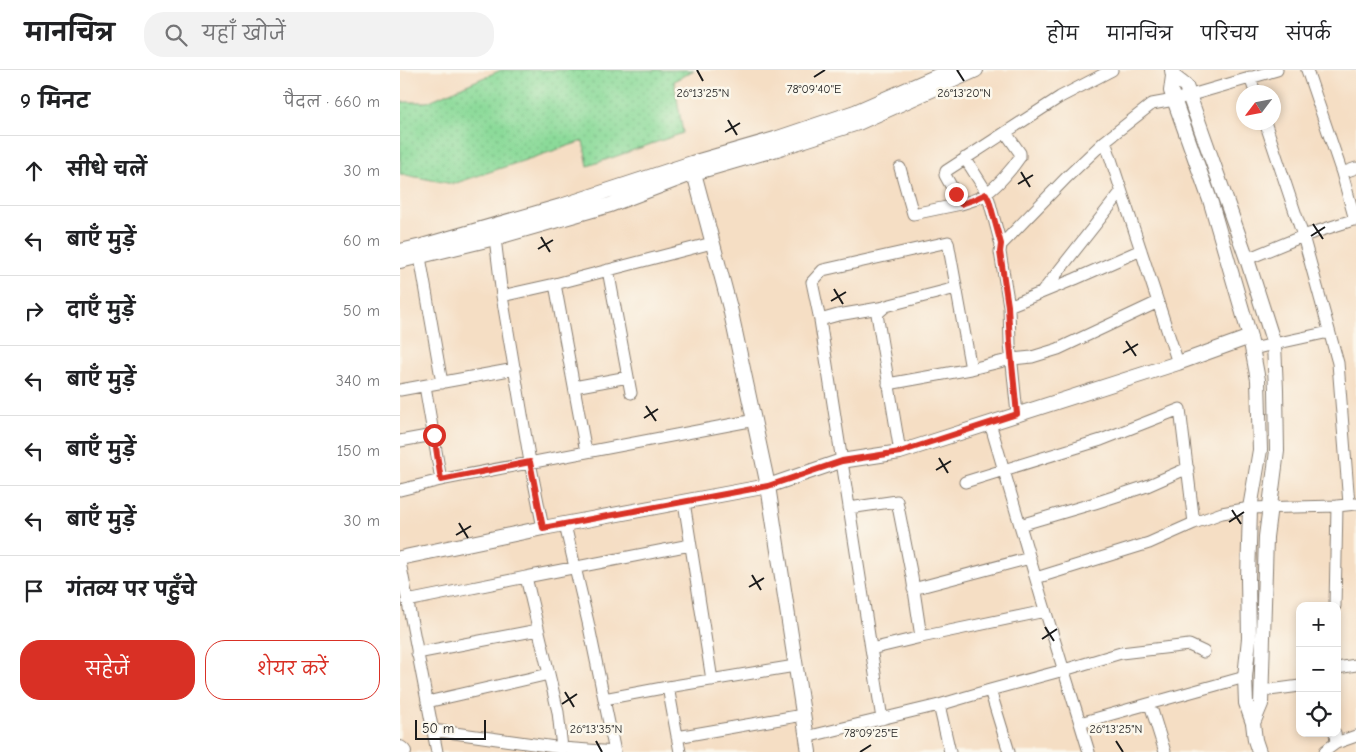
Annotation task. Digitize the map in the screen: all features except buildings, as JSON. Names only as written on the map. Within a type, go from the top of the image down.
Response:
[{"type":"main road","points":[[400,749],[403,752]]},
{"type":"street","points":[[400,261],[495,238],[610,205],[693,168],[775,138],[855,112],[950,70]]},
{"type":"street","points":[[400,251],[693,168],[777,150],[858,123],[976,70]]},
{"type":"street","points":[[961,204],[945,175],[946,171],[1060,97],[1112,70]]},
{"type":"street","points":[[1001,244],[1104,141],[1152,104],[1174,100],[1275,70]]},
{"type":"street","points":[[1247,259],[1303,236],[1356,220],[1307,70]]},
{"type":"street","points":[[1173,73],[1186,86],[1247,259],[1274,344],[1277,452],[1266,537],[1261,704],[1253,723]]},
{"type":"street","points":[[1173,73],[1171,91],[1211,203],[1252,343],[1258,380],[1260,450],[1250,508],[1249,638],[1245,677],[1246,703],[1253,723],[1259,752]]},
{"type":"street","points":[[1250,77],[1253,85]]},
{"type":"street","points":[[1036,578],[1149,543],[1222,513],[1250,508],[1353,504],[1338,363],[1303,236],[1268,130]]},
{"type":"street","points":[[900,168],[913,214],[961,204],[986,194],[1020,157],[1020,153],[1006,133]]},
{"type":"street","points":[[1104,141],[1178,363]]},
{"type":"street","points":[[965,158],[989,200],[1001,244],[1000,252],[1008,306],[1017,414]]},
{"type":"street","points":[[693,168],[730,308],[768,486],[808,752]]},
{"type":"street","points":[[1342,174],[1356,168]]},
{"type":"street","points":[[1042,292],[1121,192]]},
{"type":"street","points":[[495,238],[502,296],[543,528]]},
{"type":"street","points":[[882,718],[820,320],[812,282],[823,270],[948,242],[972,369]]},
{"type":"street","points":[[502,296],[712,243]]},
{"type":"street","points":[[1008,306],[1141,250]]},
{"type":"street","points":[[420,257],[442,383]]},
{"type":"street","points":[[608,270],[631,393]]},
{"type":"street","points":[[555,284],[586,452]]},
{"type":"street","points":[[820,320],[956,288]]},
{"type":"street","points":[[888,384],[972,369],[1012,359],[1032,357],[1058,349],[1158,302]]},
{"type":"street","points":[[886,306],[877,314],[900,452]]},
{"type":"street","points":[[437,752],[400,560],[543,528],[768,486],[842,461],[900,452],[1178,363],[1252,343],[1274,344],[1330,332]]},
{"type":"street","points":[[400,390],[515,369]]},
{"type":"street","points":[[574,387],[628,376]]},
{"type":"street","points":[[425,386],[441,480]]},
{"type":"street","points":[[965,482],[1101,440],[1180,409],[1194,523]]},
{"type":"street","points":[[400,490],[530,462],[754,420]]},
{"type":"street","points":[[990,423],[1045,611],[1089,752]]},
{"type":"street","points":[[400,441],[434,435]]},
{"type":"street","points":[[1020,525],[1096,504],[1147,486],[1188,468]]},
{"type":"street","points":[[849,508],[897,501],[914,589],[921,638]]},
{"type":"street","points":[[684,502],[712,680]]},
{"type":"street","points":[[1335,602],[1337,506]]},
{"type":"street","points":[[432,730],[562,748],[615,752],[588,622],[565,525]]},
{"type":"street","points":[[407,601],[690,545]]},
{"type":"street","points":[[914,589],[1030,558]]},
{"type":"street","points":[[526,577],[558,712],[562,748]]},
{"type":"street","points":[[871,649],[1045,611]]},
{"type":"street","points":[[418,653],[538,630]]},
{"type":"street","points":[[806,737],[939,705],[1121,653],[1189,645],[1204,652]]},
{"type":"street","points":[[1341,667],[1356,665]]},
{"type":"street","points":[[604,699],[795,666]]},
{"type":"street","points":[[427,702],[549,674]]},
{"type":"street","points":[[1080,723],[1245,677]]},
{"type":"street","points":[[1262,691],[1296,686]]},
{"type":"street","points":[[668,687],[680,752]]},
{"type":"street","points":[[990,690],[1009,752]]},
{"type":"street","points":[[1150,704],[1165,752]]},
{"type":"street","points":[[939,705],[950,752]]},
{"type":"street","points":[[678,737],[803,715]]},
{"type":"street","points":[[1325,752],[1335,738],[1356,736]]},
{"type":"green space","points":[[501,70],[694,70],[674,81],[683,133],[588,166],[583,141],[453,184],[400,174],[400,102],[427,102]]},
{"type":"route","points":[[434,435],[441,480],[530,462],[543,528],[768,486],[842,461],[900,452],[1017,414],[1008,306],[1000,252],[1001,244],[989,200],[986,194],[961,204],[956,194]]}]
